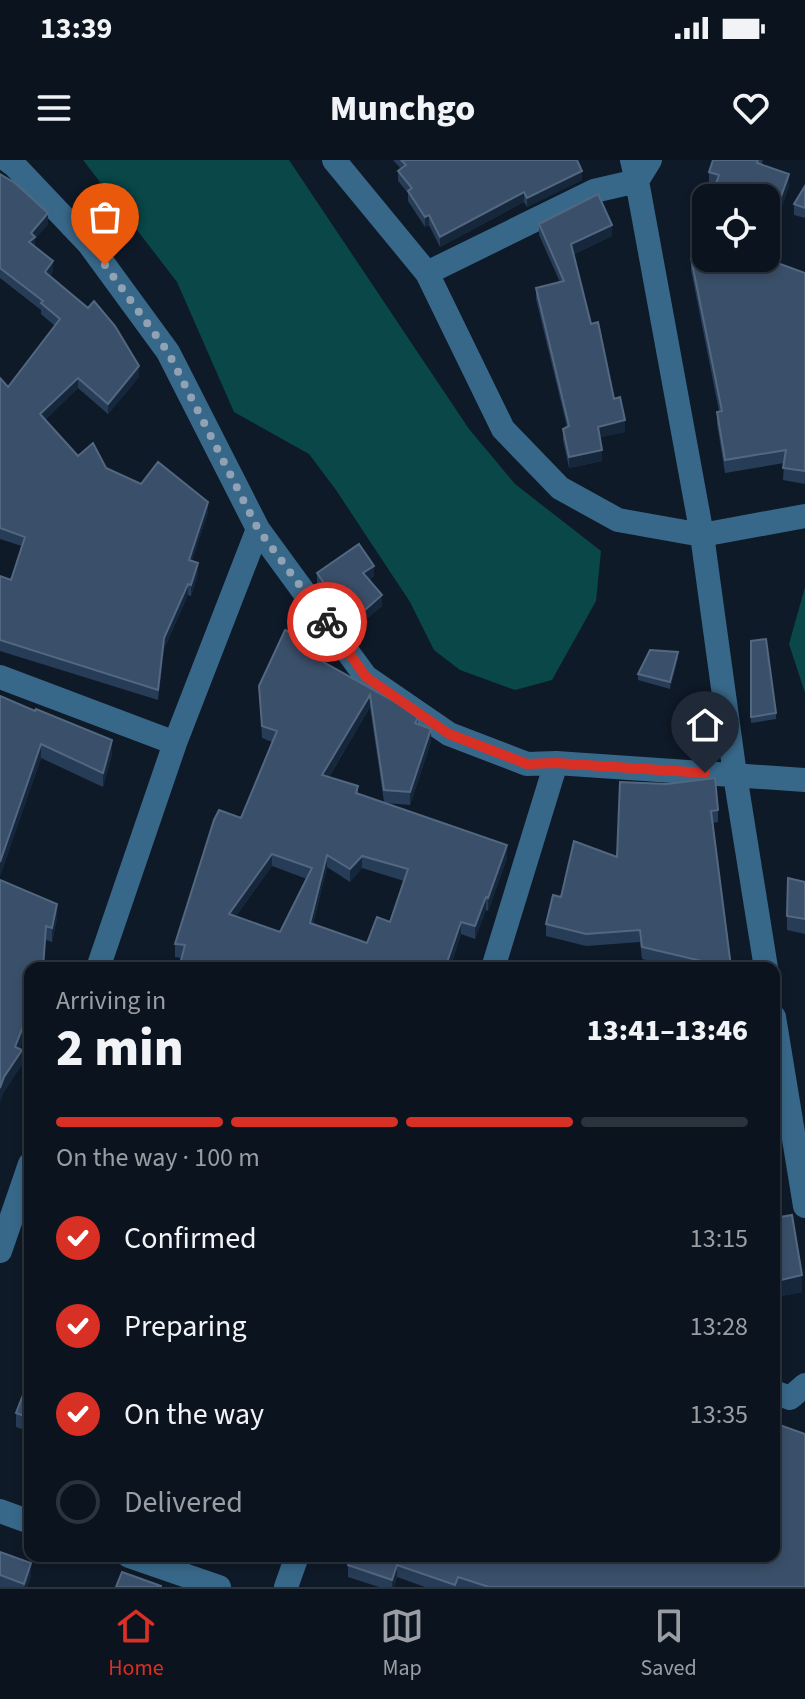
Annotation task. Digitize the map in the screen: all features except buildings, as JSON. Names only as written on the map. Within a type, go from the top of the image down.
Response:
[{"type":"street","points":[[7,160],[89,244],[168,352],[258,529],[366,677],[449,734],[527,764],[556,763],[805,780]]},
{"type":"street","points":[[334,160],[427,273],[503,429],[560,488],[618,520],[702,535],[805,516]]},
{"type":"street","points":[[427,273],[640,167],[702,535],[735,775],[765,962]]},
{"type":"street","points":[[100,962],[175,743],[258,529]]},
{"type":"street","points":[[0,677],[175,743]]},
{"type":"street","points":[[495,962],[556,763]]},
{"type":"street","points":[[780,1054],[805,1206]]},
{"type":"street","points":[[0,1251],[24,1181]]},
{"type":"street","points":[[780,1394],[790,1398],[805,1385]]},
{"type":"street","points":[[0,1511],[24,1520]]},
{"type":"street","points":[[146,1562],[219,1587]]},
{"type":"street","points":[[286,1587],[295,1562]]},
{"type":"shaded area","points":[[83,160],[289,160],[469,429],[515,484],[601,551],[596,601],[552,680],[515,690],[460,670],[434,650],[410,602],[309,454],[234,412],[177,282]]},
{"type":"shaded area","points":[[805,587],[805,693],[789,644]]},
{"type":"way so far","points":[[105,265],[168,352],[258,529],[327,622]]},
{"type":"route","points":[[327,622],[366,677],[449,734],[527,764],[556,763],[705,773]]}]
